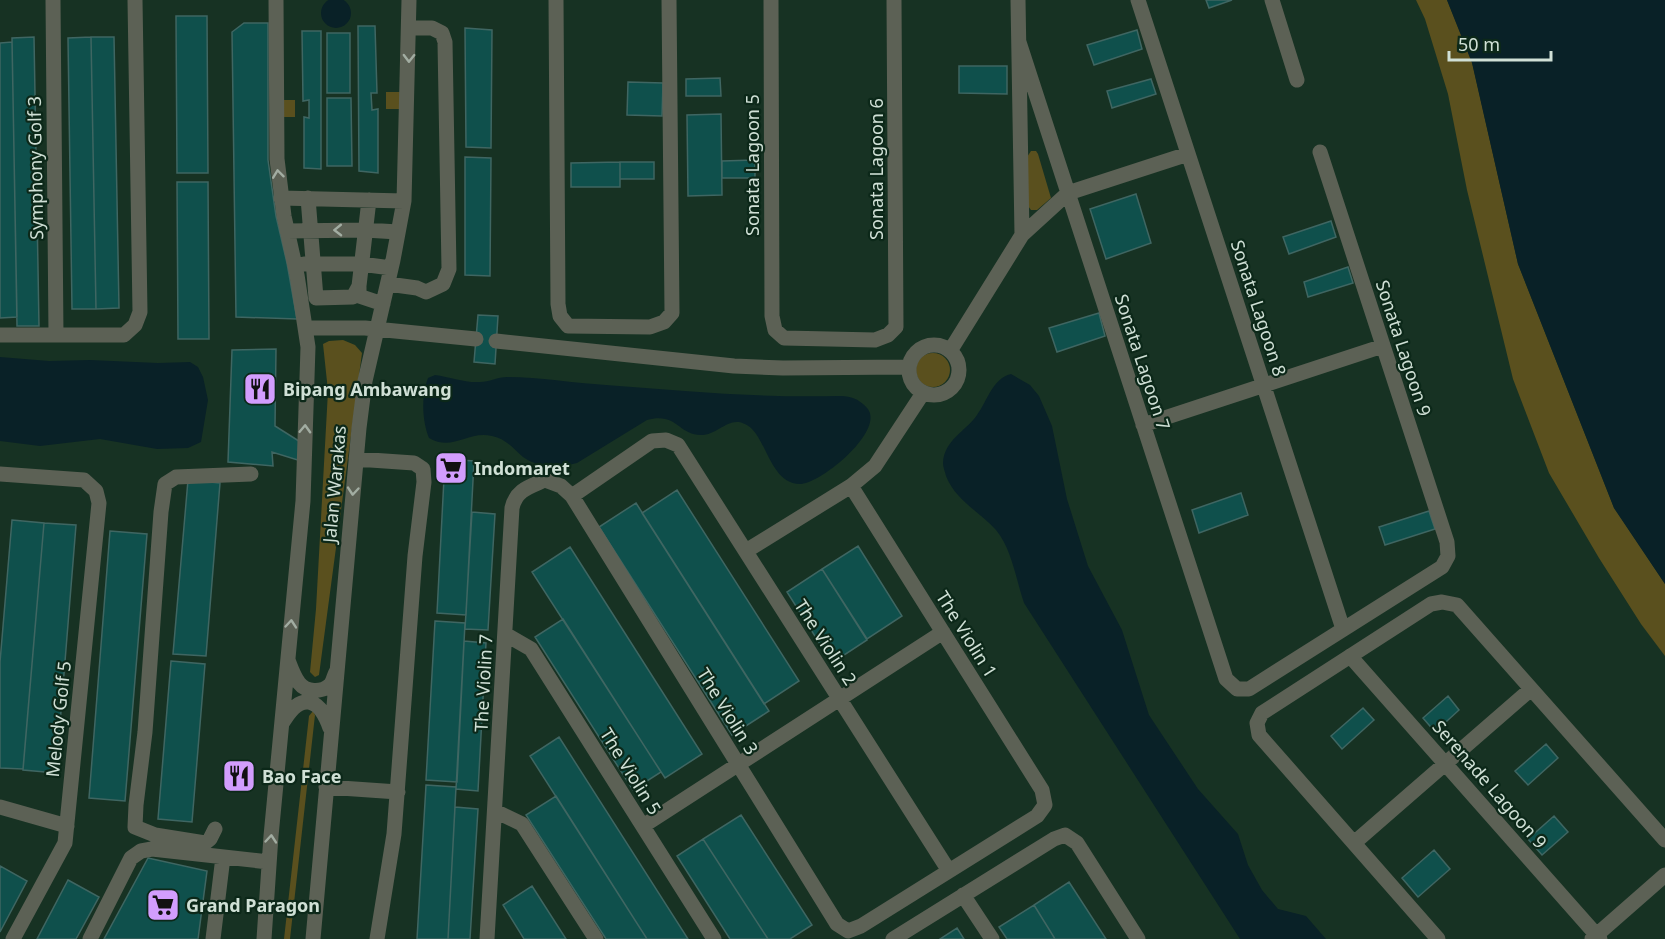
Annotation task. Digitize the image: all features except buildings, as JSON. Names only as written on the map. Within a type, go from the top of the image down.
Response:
[{"type":"street","name":"Symphony Golf 3","points":[[53,0],[56,335]]},
{"type":"street","points":[[0,335],[124,335],[135,326],[140,312],[135,0]]},
{"type":"street","name":"Jalan Warakas","points":[[264,939],[269,862],[303,501],[308,347],[305,328],[309,298],[295,265],[281,198],[277,159],[276,0]]},
{"type":"street","name":"Jalan Warakas","points":[[313,939],[365,381],[388,284],[404,201],[410,0]]},
{"type":"street","points":[[556,0],[560,316],[568,326],[650,327],[664,322],[672,313],[669,0]]},
{"type":"street","name":"Sonata Lagoon 5","points":[[771,0],[772,316],[776,330],[784,338],[875,340],[888,335]]},
{"type":"street","name":"Sonata Lagoon 6","points":[[888,335],[896,327],[894,0]]},
{"type":"street","points":[[1018,0],[1022,235]]},
{"type":"street","name":"Sonata Lagoon 8","points":[[1138,0],[1343,629]]},
{"type":"street","points":[[1272,0],[1297,80]]},
{"type":"street","points":[[388,284],[417,288],[426,292],[443,284],[449,268],[445,42],[442,33],[432,28],[409,28]]},
{"type":"street","name":"Sonata Lagoon 7","points":[[1019,42],[1226,679],[1237,689],[1249,688],[1343,629]]},
{"type":"street","name":"Sonata Lagoon 9","points":[[1320,152],[1447,542],[1448,556],[1442,567],[1343,629]]},
{"type":"street","points":[[950,351],[1022,235],[1068,193],[1188,154]]},
{"type":"street","points":[[281,198],[404,201]]},
{"type":"street","points":[[308,198],[313,263],[309,298],[353,297],[358,286]]},
{"type":"street","points":[[369,200],[358,286],[359,296],[383,304]]},
{"type":"street","points":[[287,231],[398,232]]},
{"type":"street","points":[[295,265],[361,264],[391,268]]},
{"type":"street","points":[[305,328],[376,329],[476,339]]},
{"type":"street","points":[[496,341],[734,366],[909,367]]},
{"type":"street","points":[[930,345],[940,346],[950,351],[957,360],[959,372],[955,384],[946,392],[934,396],[914,387],[909,377],[909,367],[912,357],[920,349],[930,345]]},
{"type":"street","points":[[1143,425],[1383,346]]},
{"type":"street","points":[[746,551],[851,486],[875,466],[923,393]]},
{"type":"street","name":"The Violin 2","points":[[572,496],[652,441],[666,440],[678,445],[949,871]]},
{"type":"street","points":[[356,459],[414,463],[423,469],[424,482],[415,556],[394,834],[377,939]]},
{"type":"street","name":"Melody Golf 5","points":[[0,474],[84,480],[96,491],[99,503],[65,843],[13,939]]},
{"type":"street","points":[[215,829],[205,843],[155,835],[135,827],[145,732],[161,513],[165,484],[176,477],[251,474]]},
{"type":"street","name":"The Violin 7","points":[[487,939],[512,508],[515,497],[529,486],[545,480],[561,486],[572,496]]},
{"type":"street","name":"The Violin 1","points":[[851,486],[1042,790],[1045,805],[1037,816],[949,871]]},
{"type":"street","name":"The Violin 3","points":[[572,496],[837,924],[848,931],[861,926],[949,871]]},
{"type":"street","points":[[1438,939],[1259,735],[1257,723],[1262,713],[1431,604],[1442,602],[1457,605],[1665,840]]},
{"type":"street","points":[[643,826],[943,632]]},
{"type":"street","name":"The Violin 5","points":[[505,634],[531,649],[714,939]]},
{"type":"street","name":"Serenade Lagoon 9","points":[[1350,656],[1596,938]]},
{"type":"street","points":[[288,659],[299,684],[307,690],[324,689],[331,684],[337,669]]},
{"type":"street","points":[[1354,843],[1531,689]]},
{"type":"street","points":[[282,725],[295,705],[312,702],[319,705],[331,734]]},
{"type":"street","points":[[326,787],[398,792]]},
{"type":"street","points":[[0,807],[67,826]]},
{"type":"street","points":[[495,811],[522,824],[596,939]]},
{"type":"street","points":[[894,939],[1054,839],[1065,836],[1077,843],[1138,939]]},
{"type":"street","points":[[90,939],[131,858],[141,851],[152,849],[269,862]]},
{"type":"street","points":[[213,939],[223,857]]},
{"type":"street","points":[[1596,938],[1665,875]]},
{"type":"street","points":[[963,895],[992,939]]},
{"type":"shaded area","points":[[1416,0],[1447,0],[1472,62],[1518,264],[1614,508],[1665,584],[1665,656],[1641,624],[1599,558],[1549,473],[1513,379],[1467,190],[1448,94],[1425,19]]},
{"type":"shaded area","points":[[386,92],[403,92],[402,109],[386,109]]},
{"type":"shaded area","points":[[277,100],[295,100],[295,117],[277,117]]},
{"type":"shaded area","points":[[1031,151],[1036,151],[1038,154],[1051,198],[1037,210],[1031,210],[1028,206],[1027,157]]},
{"type":"shaded area","points":[[343,340],[355,345],[362,353],[319,675],[315,677],[310,672],[316,609],[328,391],[323,344]]},
{"type":"shaded area","points":[[933,353],[945,358],[950,370],[945,382],[933,387],[921,382],[916,370],[921,358]]},
{"type":"shaded area","points":[[313,711],[315,715],[290,939],[284,939],[309,716]]},
{"type":"water","points":[[336,-2],[346,3],[351,13],[346,23],[336,28],[326,23],[321,13],[326,3]]},
{"type":"water","points":[[1447,0],[1665,0],[1665,584],[1614,508],[1518,264],[1472,63]]},
{"type":"water","points":[[0,357],[49,361],[190,362],[198,367],[203,377],[208,400],[201,442],[188,448],[157,449],[100,439],[40,446],[0,441]]},
{"type":"water","points":[[1011,374],[1030,385],[1039,396],[1052,426],[1067,499],[1088,566],[1122,630],[1149,715],[1198,789],[1238,834],[1248,865],[1262,890],[1278,909],[1306,916],[1326,939],[1240,939],[1024,603],[1010,555],[996,530],[950,485],[943,465],[947,448],[977,415],[999,380]]},
{"type":"water","points":[[435,375],[474,382],[519,377],[722,394],[845,396],[857,400],[866,407],[870,421],[858,444],[834,467],[809,482],[800,484],[783,477],[771,462],[757,435],[744,423],[737,422],[701,435],[687,432],[665,419],[647,420],[577,463],[549,466],[529,461],[497,437],[483,435],[446,443],[429,438],[423,400],[428,378]]},
{"type":"place","name":"Bipang Ambawang","points":[[260,389]]},
{"type":"place","name":"Indomaret","points":[[451,468]]},
{"type":"place","name":"Bao Face","points":[[239,776]]},
{"type":"place","name":"Grand Paragon","points":[[163,905]]}]
